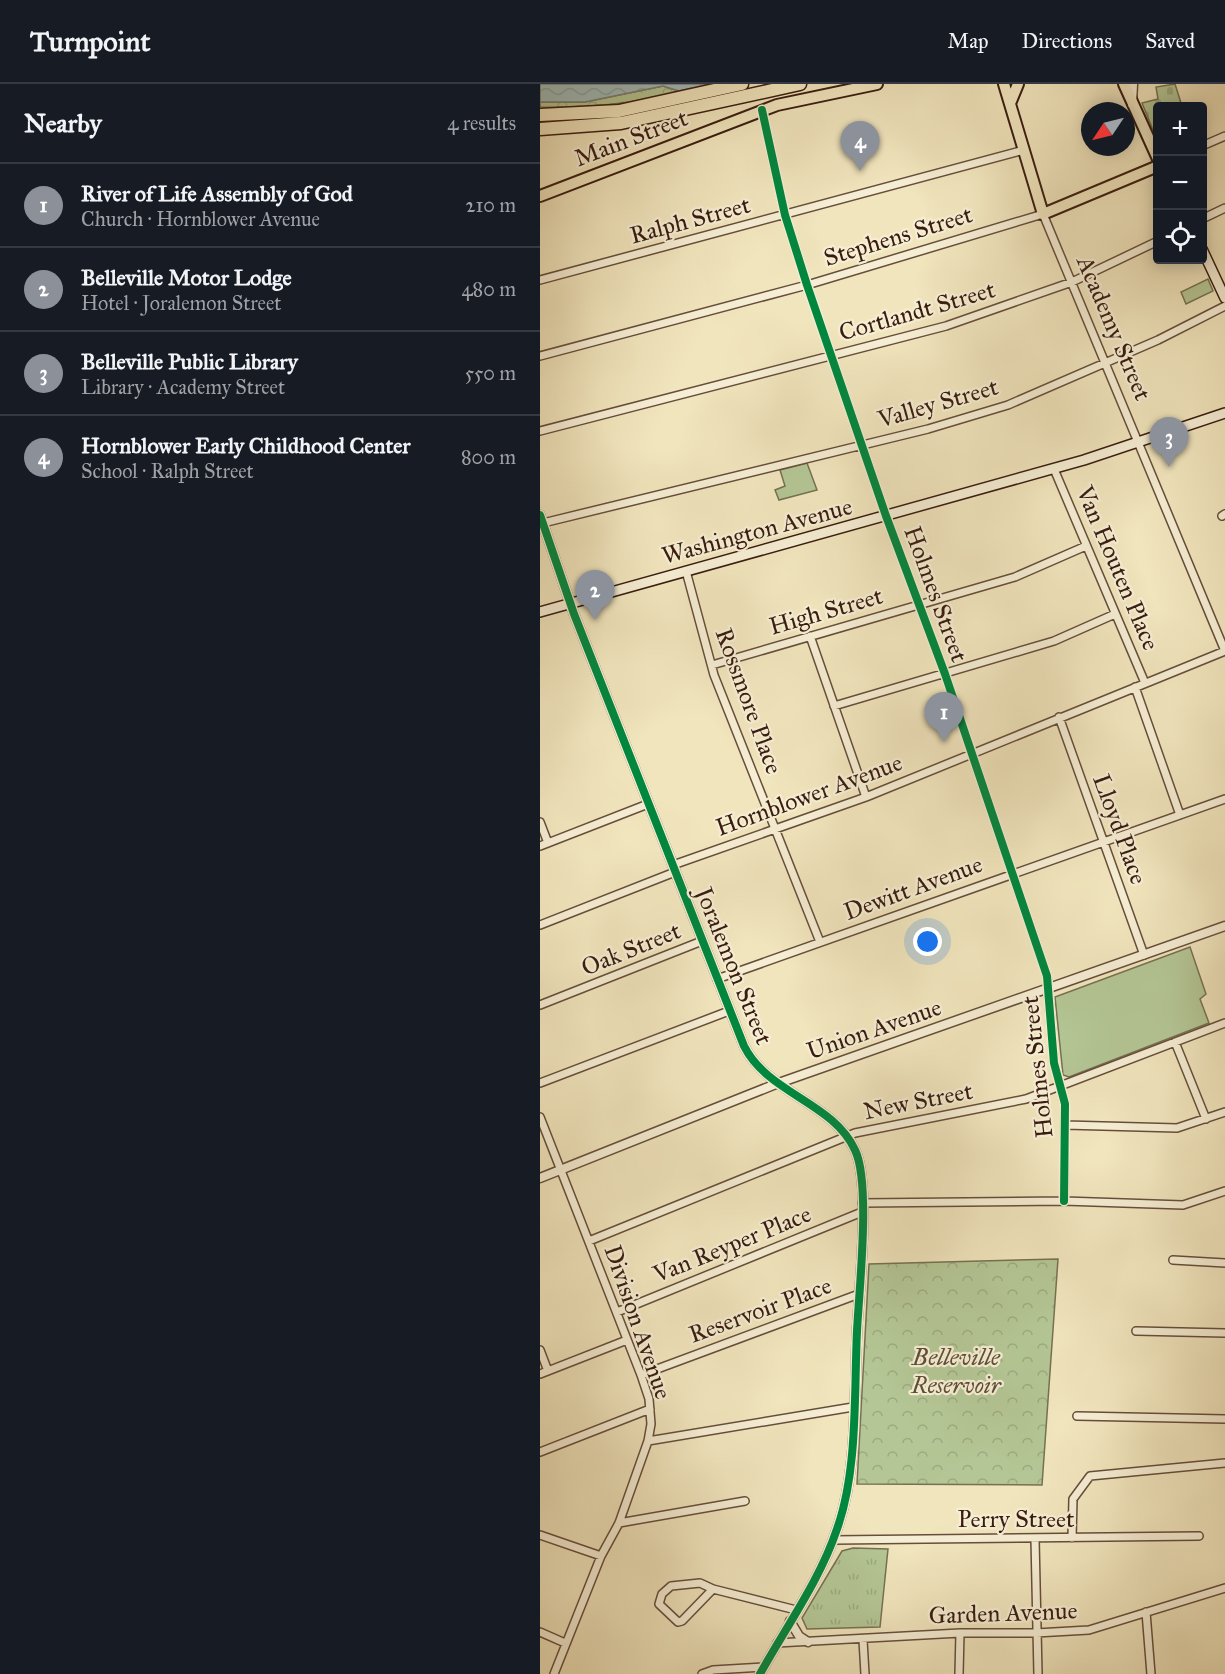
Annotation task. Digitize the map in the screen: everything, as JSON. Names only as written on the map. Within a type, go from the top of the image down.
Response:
[{"type":"highway","points":[[540,115],[619,111],[742,84]]},
{"type":"highway","points":[[540,129],[621,123],[800,84]]},
{"type":"main road","name":"Main Street","points":[[540,196],[792,100],[877,84]]},
{"type":"main road","name":"Academy Street","points":[[1004,84],[1011,101],[1043,214]]},
{"type":"main road","points":[[1011,101],[1018,84]]},
{"type":"main road","points":[[1126,85],[1132,105],[1157,156]]},
{"type":"main road","name":"Stephens Street","points":[[1043,214],[1153,167]]},
{"type":"main road","points":[[1207,258],[1225,298]]},
{"type":"main road","name":"Washington Avenue","points":[[540,612],[1054,469],[1225,413]]},
{"type":"street","name":"Holmes Street","points":[[762,110],[785,215],[807,285],[886,516],[945,674],[1047,976],[1054,1063],[1061,1086],[1065,1125],[1064,1201]]},
{"type":"street","points":[[1207,144],[1225,136]]},
{"type":"street","name":"Ralph Street","points":[[540,280],[1024,150]]},
{"type":"street","points":[[1207,217],[1225,208]]},
{"type":"street","name":"Academy Street","points":[[1043,214],[1225,651]]},
{"type":"street","name":"Stephens Street","points":[[540,356],[807,285],[1043,214]]},
{"type":"street","name":"Cortlandt Street","points":[[540,431],[946,326],[1072,282],[1153,243]]},
{"type":"street","name":"Valley Street","points":[[542,523],[928,429],[1008,405],[1106,363],[1225,306]]},
{"type":"street","name":"Van Houten Place","points":[[1054,469],[1146,683]]},
{"type":"street","name":"Joralemon Street","points":[[542,523],[648,804],[748,1054],[765,1075],[834,1123],[847,1136],[860,1163],[862,1208],[859,1294],[849,1473],[843,1509],[834,1540],[762,1671]]},
{"type":"street","name":"High Street","points":[[712,664],[1015,577],[1086,546]]},
{"type":"street","name":"Rossmore Place","points":[[686,571],[712,664],[820,942]]},
{"type":"street","points":[[834,706],[1054,641],[1115,614]]},
{"type":"street","points":[[810,636],[866,797]]},
{"type":"street","name":"Hornblower Avenue","points":[[540,925],[674,869],[866,797],[1225,651]]},
{"type":"street","name":"Van Houten Place","points":[[1135,687],[1180,815]]},
{"type":"street","name":"Lloyd Place","points":[[1059,717],[1144,955]]},
{"type":"street","name":"Dewitt Avenue","points":[[717,979],[1225,800]]},
{"type":"street","points":[[540,846],[648,804]]},
{"type":"street","points":[[540,822],[548,843]]},
{"type":"street","name":"Union Avenue","points":[[540,1178],[776,1083],[1225,926]]},
{"type":"street","name":"Oak Street","points":[[540,1005],[702,941]]},
{"type":"street","points":[[540,1083],[729,1011]]},
{"type":"street","name":"New Street","points":[[589,1241],[864,1130],[1026,1099],[1225,1023]]},
{"type":"street","points":[[1175,1042],[1206,1119]]},
{"type":"street","points":[[1065,1125],[1177,1128],[1225,1112]]},
{"type":"street","name":"Division Avenue","points":[[540,1117],[641,1375],[650,1409],[648,1441],[619,1523],[601,1556],[554,1674]]},
{"type":"street","points":[[862,1208],[1064,1201],[1183,1205],[1225,1191]]},
{"type":"street","name":"Van Reyper Place","points":[[617,1312],[862,1208]]},
{"type":"street","points":[[1173,1260],[1225,1263]]},
{"type":"street","name":"Reservoir Place","points":[[641,1375],[859,1294]]},
{"type":"street","points":[[1136,1331],[1225,1333]]},
{"type":"street","points":[[540,1374],[627,1340]]},
{"type":"street","points":[[540,1350],[548,1371]]},
{"type":"street","points":[[648,1441],[853,1407]]},
{"type":"street","points":[[540,1452],[650,1409]]},
{"type":"street","points":[[1077,1416],[1225,1419]]},
{"type":"street","points":[[1072,1538],[1073,1499],[1090,1476],[1225,1463]]},
{"type":"street","points":[[619,1523],[746,1502]]},
{"type":"street","points":[[540,1535],[601,1556]]},
{"type":"street","name":"Perry Street","points":[[834,1540],[1198,1536]]},
{"type":"street","points":[[1035,1539],[1038,1674]]},
{"type":"street","points":[[713,1589],[682,1621],[678,1622],[662,1609],[659,1599],[671,1586],[690,1583],[796,1610]]},
{"type":"street","name":"Garden Avenue","points":[[777,1643],[960,1633],[1089,1630],[1225,1588]]},
{"type":"street","points":[[1146,1612],[1151,1674]]},
{"type":"street","points":[[790,1621],[799,1636],[808,1642]]},
{"type":"street","points":[[540,1632],[565,1643]]},
{"type":"street","points":[[959,1674],[960,1633]]},
{"type":"street","points":[[862,1640],[865,1674]]},
{"type":"street","points":[[702,1674],[713,1670],[762,1671]]},
{"type":"green space","points":[[1175,84],[1181,102],[1153,102],[1153,130],[1142,103],[1158,99],[1156,87]]},
{"type":"green space","points":[[663,86],[679,91],[645,100],[610,105],[540,107],[540,102],[585,102]]},
{"type":"green space","points":[[1208,279],[1213,291],[1186,304],[1181,292]]},
{"type":"green space","points":[[807,463],[817,490],[779,500],[775,490],[785,486],[780,470]]},
{"type":"green space","points":[[1190,947],[1206,994],[1200,999],[1209,1023],[1069,1077],[1063,1075],[1055,997]]},
{"type":"green space","name":"Belleville Reservoir","points":[[1058,1259],[1042,1485],[857,1484],[869,1264]]},
{"type":"green space","points":[[853,1548],[888,1549],[880,1627],[807,1629],[802,1618],[842,1551]]},
{"type":"water","points":[[540,84],[711,84],[679,91],[663,86],[585,102],[540,102]]},
{"type":"cycle path","points":[[762,110],[785,215],[807,285],[886,516],[945,674],[1047,976],[1054,1063],[1065,1104],[1064,1201]]},
{"type":"cycle path","points":[[540,515],[574,614],[744,1046],[768,1076],[832,1120],[855,1150],[860,1166],[863,1237],[854,1432],[849,1482],[844,1506],[830,1548],[802,1603],[760,1674]]},
{"type":"place","name":"Hornblower Early Childhood Center","points":[[860,171]]},
{"type":"place","name":"Belleville Public Library","points":[[1169,467]]},
{"type":"place","name":"Belleville Motor Lodge","points":[[595,620]]},
{"type":"place","name":"River of Life Assembly of God","points":[[944,742]]}]
